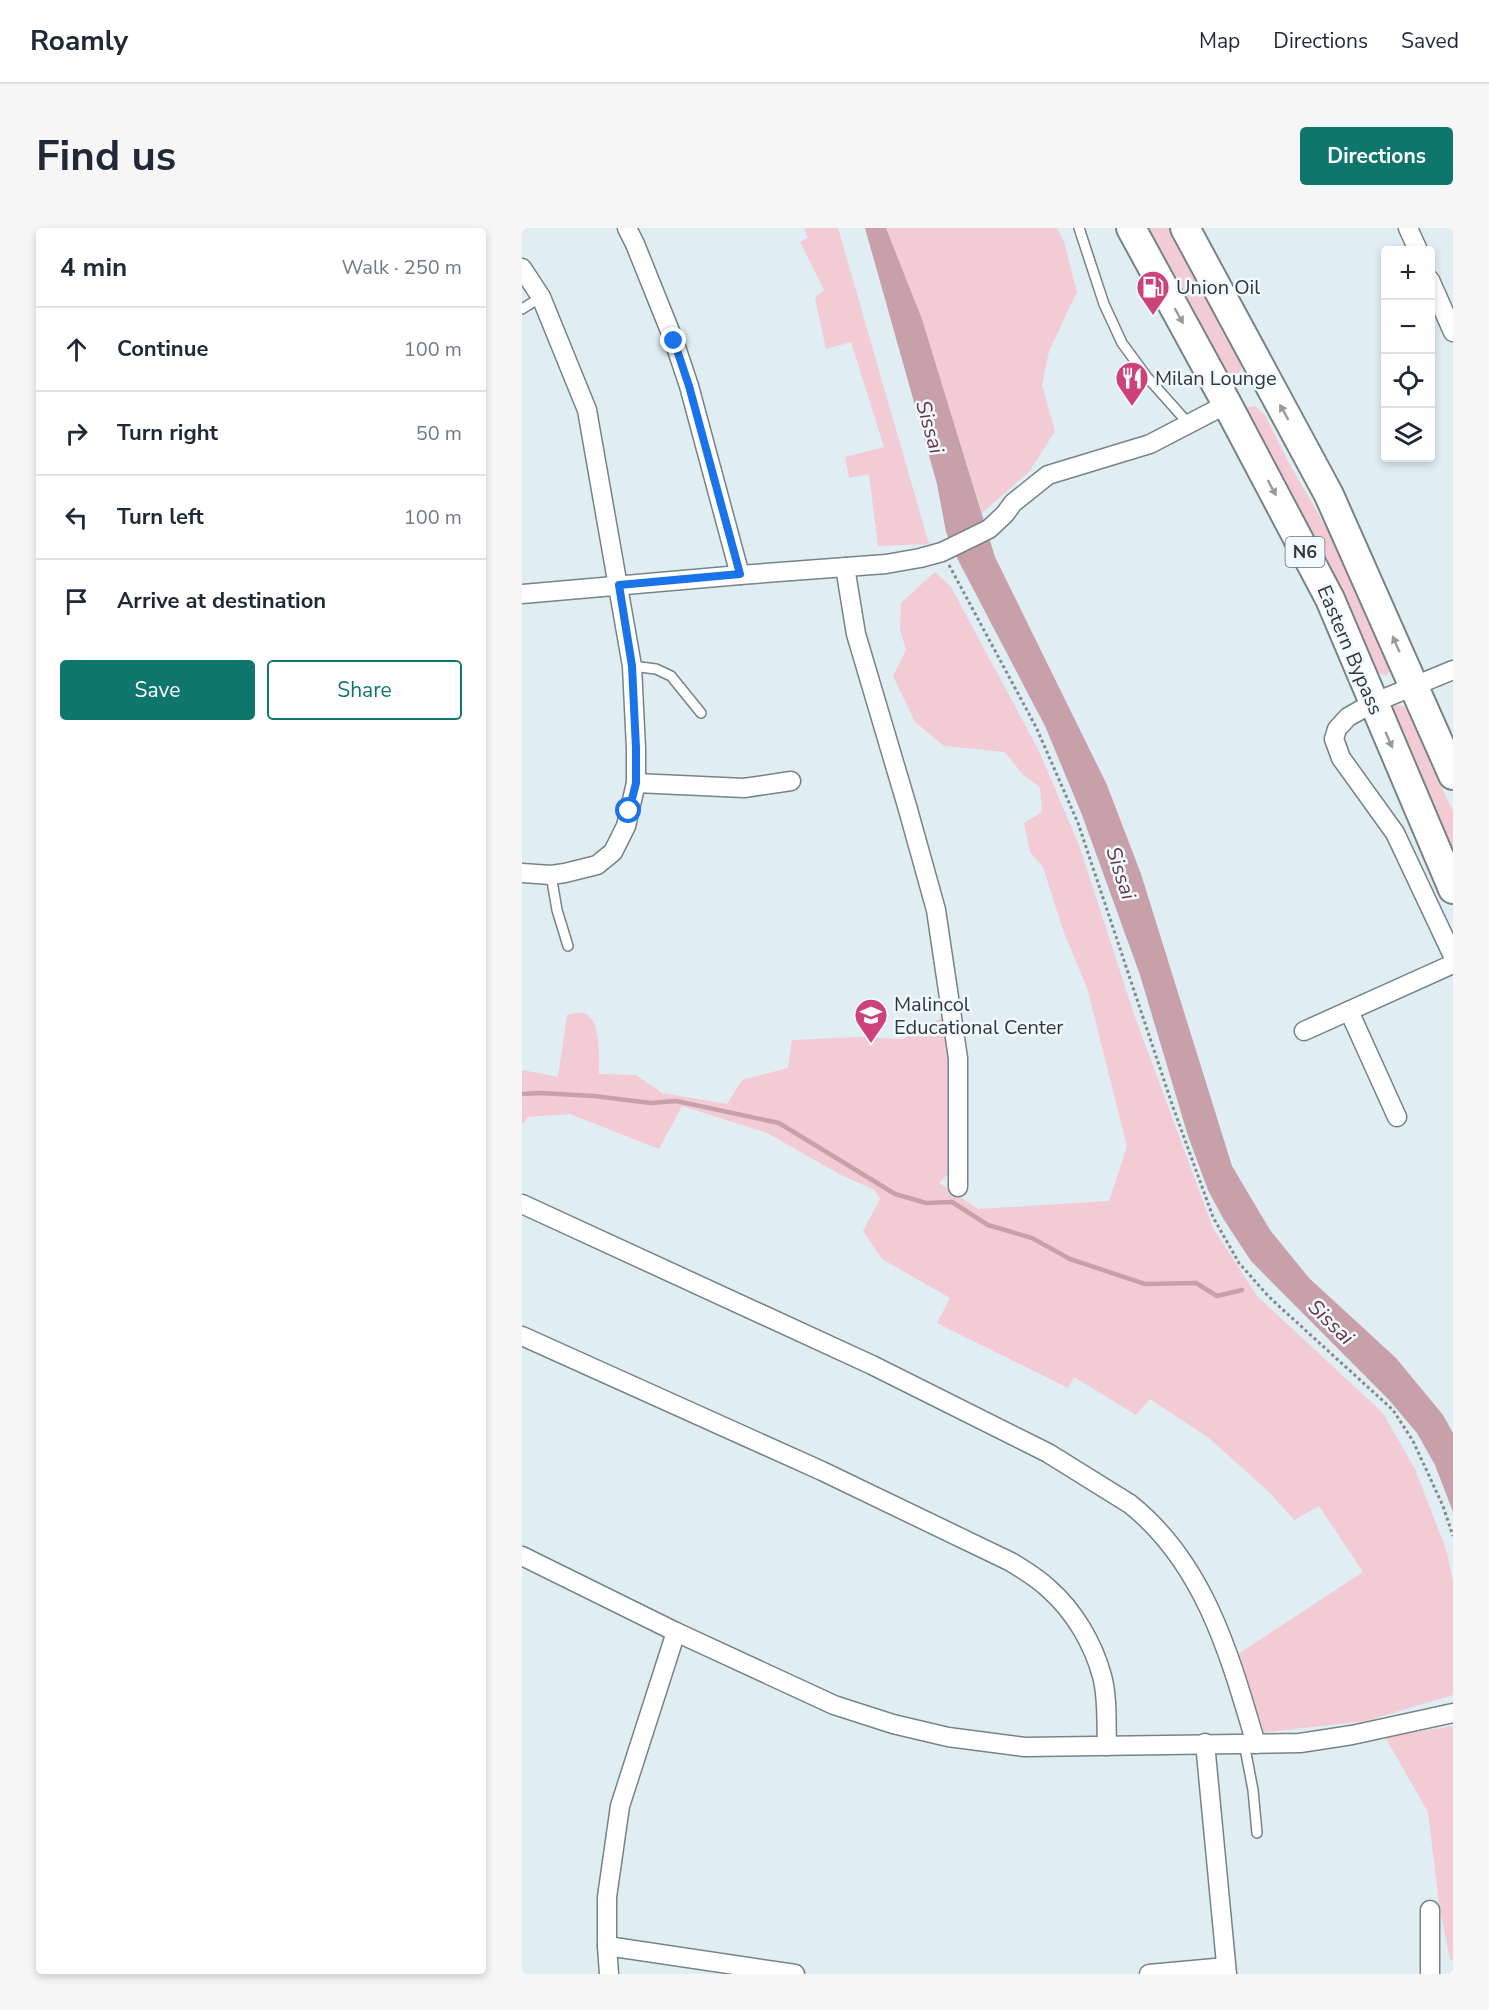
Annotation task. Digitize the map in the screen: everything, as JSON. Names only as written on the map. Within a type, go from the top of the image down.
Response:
[{"type":"highway","name":"Eastern Bypass","points":[[1131,228],[1330,599],[1453,889]]},
{"type":"highway","name":"N6","points":[[1185,228],[1329,495],[1453,775]]},
{"type":"highway","points":[[1227,404],[1268,383]]},
{"type":"street","points":[[627,228],[648,276],[689,386],[740,574]]},
{"type":"street","points":[[1408,228],[1416,246]]},
{"type":"street","points":[[522,268],[542,297],[587,410],[632,666],[636,748],[636,783],[626,826],[613,852],[597,865],[551,875],[522,873]]},
{"type":"street","points":[[1435,289],[1453,332]]},
{"type":"street","points":[[522,594],[902,562],[946,550],[989,529],[1013,504],[1048,474],[1150,444],[1227,404]]},
{"type":"street","points":[[845,567],[856,634],[936,910],[958,1058],[958,1187]]},
{"type":"street","points":[[1453,670],[1373,703],[1348,717],[1337,729],[1334,739],[1341,758],[1395,833],[1453,956]]},
{"type":"street","points":[[636,783],[744,788],[791,781]]},
{"type":"street","points":[[1304,1031],[1453,964]]},
{"type":"street","points":[[1349,1011],[1397,1117]]},
{"type":"street","points":[[522,1204],[882,1370],[1048,1453],[1130,1504],[1142,1513],[1166,1540],[1193,1577],[1206,1601],[1228,1653],[1250,1744]]},
{"type":"street","points":[[522,1336],[822,1471],[1011,1562],[1028,1573],[1049,1588],[1065,1607],[1080,1626],[1091,1648],[1102,1676],[1107,1746]]},
{"type":"street","points":[[522,1556],[676,1632],[834,1705],[893,1724],[948,1737],[1024,1747],[1300,1743],[1353,1735],[1453,1713]]},
{"type":"street","points":[[609,1974],[606,1946],[607,1897],[620,1806],[676,1632]]},
{"type":"street","points":[[1149,1974],[1226,1971],[1206,1743]]},
{"type":"street","points":[[1430,1910],[1430,1974]]},
{"type":"street","points":[[606,1946],[795,1974]]},
{"type":"lane","points":[[1079,228],[1104,304],[1122,343],[1147,377],[1188,423]]},
{"type":"lane","points":[[522,309],[542,297]]},
{"type":"lane","points":[[632,666],[663,671],[671,676],[701,713]]},
{"type":"lane","points":[[551,875],[557,910],[568,946]]},
{"type":"lane","points":[[1250,1744],[1257,1833]]},
{"type":"path","points":[[946,550],[1036,727],[1078,823],[1173,1107],[1213,1217],[1239,1263],[1269,1297],[1393,1410],[1413,1441],[1443,1506],[1453,1536]]},
{"type":"shaded area","points":[[804,228],[838,228],[929,544],[878,546],[869,474],[849,478],[845,457],[884,447],[851,342],[826,349],[815,298],[824,290],[800,242],[808,238]]},
{"type":"shaded area","points":[[886,228],[1057,228],[1064,242],[1077,292],[1049,351],[1042,385],[1055,431],[1030,471],[982,513],[922,319]]},
{"type":"shaded area","points":[[1138,228],[1173,228],[1243,364],[1239,374],[1231,380],[1219,376]]},
{"type":"shaded area","points":[[1255,406],[1265,415],[1289,463],[1355,577],[1393,667],[1386,676],[1377,672],[1367,661],[1243,408]]},
{"type":"shaded area","points":[[935,572],[951,587],[1039,751],[1079,845],[1135,1017],[1213,1228],[1257,1296],[1383,1413],[1415,1469],[1446,1549],[1453,1581],[1453,1695],[1366,1721],[1258,1733],[1238,1654],[1363,1572],[1319,1506],[1294,1520],[1271,1494],[1209,1438],[1150,1399],[1136,1415],[1074,1377],[1068,1388],[937,1323],[950,1298],[882,1259],[863,1231],[880,1199],[875,1190],[841,1175],[767,1133],[682,1106],[659,1149],[570,1114],[528,1117],[522,1125],[522,1070],[558,1077],[567,1015],[582,1013],[593,1022],[598,1039],[599,1074],[636,1075],[662,1093],[727,1104],[742,1080],[788,1068],[792,1040],[859,1037],[903,1039],[947,1016],[952,1054],[949,1173],[939,1183],[978,1209],[1109,1201],[1127,1146],[1087,988],[1063,930],[1043,867],[1030,852],[1024,823],[1042,812],[1040,787],[1023,775],[1005,752],[944,746],[915,722],[893,676],[906,650],[900,629],[901,603]]},
{"type":"shaded area","points":[[1394,704],[1405,707],[1453,811],[1453,868],[1391,711]]},
{"type":"shaded area","points":[[1453,1726],[1453,1960],[1450,1960],[1439,1904],[1428,1812],[1385,1737]]},
{"type":"water","name":"Sissai","points":[[865,228],[886,228],[922,319],[995,557],[1107,785],[1141,874],[1232,1166],[1270,1230],[1309,1278],[1396,1358],[1443,1415],[1453,1433],[1453,1512],[1435,1465],[1417,1433],[1389,1400],[1251,1261],[1224,1220],[1208,1190],[1188,1136],[1140,975],[1082,815],[1045,726],[958,560],[946,532],[937,484]]},
{"type":"waterway","points":[[522,1094],[594,1096],[651,1103],[676,1101],[779,1123],[895,1194],[926,1203],[952,1202],[988,1225],[1032,1238],[1070,1259],[1145,1284],[1196,1283],[1217,1296],[1242,1290]]},
{"type":"place","name":"Union Oil","points":[[1153,316]]},
{"type":"place","name":"Milan Lounge","points":[[1132,407]]},
{"type":"place","name":"Malincol Educational Center","points":[[871,1044]]},
{"type":"route","points":[[629,811],[636,783],[636,748],[632,666],[619,585],[740,574],[689,386],[674,341]]}]
